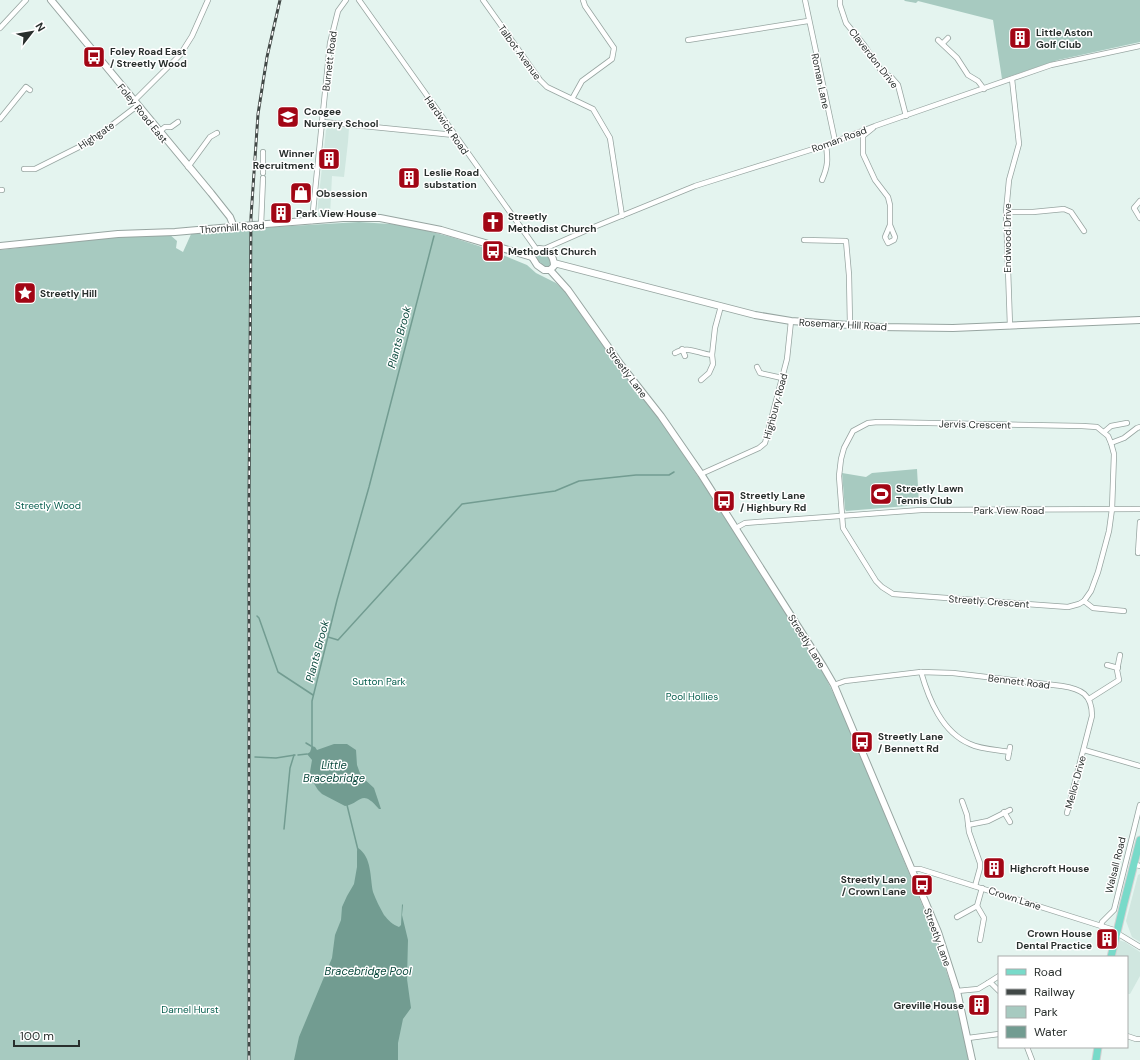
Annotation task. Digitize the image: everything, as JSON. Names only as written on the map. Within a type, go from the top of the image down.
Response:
[{"type":"main road","name":"Foley Road East","points":[[51,0],[230,218],[234,227]]},
{"type":"main road","name":"Thornhill Road","points":[[0,246],[118,234],[175,232],[261,224],[365,218],[391,220],[461,236],[532,257]]},
{"type":"main road","points":[[542,248],[550,254],[554,263],[553,268],[550,270],[541,269],[535,263],[532,257],[537,250],[542,248]]},
{"type":"main road","name":"Rosemary Hill Road","points":[[554,263],[756,315],[792,321],[850,325],[953,328],[1140,320]]},
{"type":"main road","name":"Streetly Lane","points":[[550,270],[568,290],[620,365],[661,416],[701,474],[820,660],[834,685],[938,932],[957,992],[972,1060]]},
{"type":"main road","name":"Walsall Road","points":[[1111,956],[1137,865],[1140,840]]},
{"type":"main road","points":[[1096,1060],[1098,1048]]},
{"type":"street","points":[[0,28],[26,0]]},
{"type":"street","points":[[135,103],[180,55],[192,36],[208,0]]},
{"type":"street","name":"Burnett Road","points":[[312,221],[330,43],[338,11],[346,0]]},
{"type":"street","name":"Hardwick Road","points":[[359,0],[537,250]]},
{"type":"street","name":"Talbot Avenue","points":[[483,0],[540,80],[547,87],[593,109],[610,138],[622,216]]},
{"type":"street","points":[[572,99],[582,81],[612,59],[614,48],[585,6],[583,0]]},
{"type":"street","name":"Roman Lane","points":[[804,0],[835,141]]},
{"type":"street","name":"Claverdon Drive","points":[[840,0],[840,5],[846,23],[864,45],[882,72],[898,85],[906,116]]},
{"type":"street","points":[[688,40],[808,21]]},
{"type":"street","points":[[943,43],[948,38]]},
{"type":"street","points":[[938,40],[943,43],[957,58],[968,76],[978,81],[984,89]]},
{"type":"street","name":"Roman Road","points":[[544,250],[566,239],[695,186],[826,145],[1051,65],[1140,46]]},
{"type":"street","name":"Endwood Drive","points":[[1010,326],[1006,212],[1009,180],[1019,144],[1012,79]]},
{"type":"street","points":[[0,119],[26,87]]},
{"type":"street","name":"Highgate","points":[[24,169],[41,166],[91,141],[135,103]]},
{"type":"street","points":[[159,132],[165,127],[171,127],[178,122]]},
{"type":"street","points":[[323,122],[454,135]]},
{"type":"street","points":[[876,126],[863,136],[863,154],[875,180],[888,197],[890,225]]},
{"type":"street","points":[[188,167],[210,137],[217,133]]},
{"type":"street","points":[[822,180],[827,168],[828,158],[826,145]]},
{"type":"street","points":[[261,224],[263,152]]},
{"type":"street","points":[[30,163],[30,169]]},
{"type":"street","points":[[1140,201],[1134,208],[1140,218]]},
{"type":"street","points":[[1006,212],[1033,212],[1064,209],[1071,212],[1075,222],[1084,231]]},
{"type":"street","points":[[804,240],[846,241],[849,275],[850,325]]},
{"type":"street","points":[[701,380],[707,378],[713,364],[712,355],[715,328],[721,306]]},
{"type":"street","name":"Highbury Road","points":[[701,474],[759,448],[765,443],[782,378],[792,321]]},
{"type":"street","points":[[675,353],[682,349],[688,349],[712,355]]},
{"type":"street","points":[[682,349],[685,356]]},
{"type":"street","points":[[757,367],[760,373],[782,378]]},
{"type":"street","name":"Jervis Crescent","points":[[841,516],[839,476],[843,454],[853,431],[868,423],[1082,426],[1097,427],[1104,432]]},
{"type":"street","points":[[1124,611],[1092,608],[1084,601],[1091,591],[1097,577],[1109,531],[1112,510],[1114,454],[1111,442],[1104,432],[1111,426],[1127,423]]},
{"type":"street","points":[[1111,442],[1124,438],[1140,426]]},
{"type":"street","name":"Park View Road","points":[[736,528],[745,524],[921,510],[1140,509]]},
{"type":"street","name":"Streetly Crescent","points":[[841,516],[844,531],[876,581],[887,591],[893,594],[1068,607],[1084,601]]},
{"type":"street","points":[[1137,553],[1140,522]]},
{"type":"street","points":[[1120,655],[1118,668],[1121,685]]},
{"type":"street","points":[[1107,665],[1118,668]]},
{"type":"street","points":[[921,672],[938,714],[944,725],[956,737],[971,745],[1009,752]]},
{"type":"street","name":"Bennett Road","points":[[834,685],[845,681],[921,672],[954,673],[1074,688],[1083,692],[1089,699]]},
{"type":"street","points":[[1119,680],[1089,699],[1092,708],[1092,716],[1084,750],[1140,766]]},
{"type":"street","points":[[1008,758],[1010,746]]},
{"type":"street","name":"Mellor Drive","points":[[1067,813],[1084,750]]},
{"type":"street","points":[[962,801],[969,832],[980,863],[979,875],[975,886]]},
{"type":"street","name":"Walsall Road","points":[[1101,926],[1102,922],[1114,910],[1140,805]]},
{"type":"street","points":[[958,809],[964,807]]},
{"type":"street","points":[[968,825],[988,821],[1010,810]]},
{"type":"street","points":[[1004,812],[1010,822]]},
{"type":"street","name":"Crown Lane","points":[[912,869],[920,868],[1101,926],[1117,932],[1140,947]]},
{"type":"street","points":[[957,917],[977,906],[982,888]]},
{"type":"street","points":[[977,906],[984,918],[980,940]]},
{"type":"street","points":[[957,992],[978,989],[998,977]]},
{"type":"street","points":[[988,983],[991,983],[998,990]]},
{"type":"street","points":[[968,1038],[998,1034]]},
{"type":"street","points":[[1128,1036],[1140,1039]]},
{"type":"street","points":[[1027,1048],[1032,1060]]},
{"type":"shaded area","points":[[329,127],[349,128],[344,177],[332,176],[330,216],[318,216],[326,130]]},
{"type":"shaded area","points":[[1140,874],[1140,942],[1132,937],[1126,921],[1138,875]]},
{"type":"shaded area","points":[[1118,940],[1125,942],[1140,952],[1140,976],[1130,994],[1128,994],[1128,956],[1113,956]]},
{"type":"green space","points":[[904,0],[1140,0],[1140,42],[1058,60],[1002,79],[993,20],[918,1],[916,3]]},
{"type":"green space","name":"Sutton Park","points":[[359,222],[405,225],[451,237],[488,249],[527,265],[536,273],[556,283],[565,291],[619,368],[659,418],[719,508],[717,510],[718,513],[721,512],[736,533],[821,668],[843,713],[928,919],[954,993],[969,1060],[0,1060],[0,250],[123,236],[169,234],[177,241],[176,248],[183,252],[192,232]]},
{"type":"green space","points":[[539,252],[544,252],[547,255],[551,263],[550,266],[545,267],[538,262],[536,259],[536,254]]},
{"type":"green space","name":"Streetly Lawn Tennis Club","points":[[917,469],[919,505],[846,511],[842,473],[866,477],[872,473]]},
{"type":"water","name":"Little Bracebridge","points":[[334,744],[347,744],[356,750],[357,765],[361,776],[374,788],[381,809],[365,798],[345,806],[322,794],[318,790],[313,782],[310,772],[312,760],[307,754],[310,752],[312,746],[317,750]]},
{"type":"water","name":"Bracebridge Pool","points":[[358,848],[363,852],[368,862],[373,892],[381,910],[389,920],[399,927],[401,925],[402,904],[403,905],[402,915],[408,940],[407,979],[411,1008],[403,1019],[398,1043],[398,1060],[294,1060],[299,1037],[332,958],[335,935],[341,920],[342,907],[354,884]]},
{"type":"waterway","name":"Plants Brook","points":[[312,748],[312,701],[337,600],[369,487],[434,236]]},
{"type":"waterway","points":[[328,637],[338,640],[462,504],[555,491],[579,481],[636,475],[669,475],[674,472]]},
{"type":"waterway","points":[[257,616],[278,672],[313,695]]},
{"type":"waterway","name":"Plants Brook","points":[[306,743],[311,746]]},
{"type":"waterway","points":[[298,755],[307,754]]},
{"type":"waterway","points":[[284,829],[290,768],[294,755]]},
{"type":"waterway","points":[[255,757],[276,758],[295,755]]},
{"type":"waterway","name":"Plants Brook","points":[[347,805],[358,850]]},
{"type":"railway","points":[[249,1060],[249,503],[251,217],[258,114],[267,57],[280,0]]},
{"type":"place","name":"Little Aston Golf Club","points":[[1020,38]]},
{"type":"place","name":"Foley Road East / Streetly Wood","points":[[94,57]]},
{"type":"place","name":"Coogee Nursery School","points":[[288,117]]},
{"type":"place","name":"Winner Recruitment","points":[[329,159]]},
{"type":"place","name":"Leslie Road substation","points":[[409,178]]},
{"type":"place","name":"Obsession","points":[[301,193]]},
{"type":"place","name":"Park View House","points":[[281,213]]},
{"type":"place","name":"Streetly Methodist Church","points":[[493,222]]},
{"type":"place","name":"Methodist Church","points":[[493,251]]},
{"type":"place","name":"Streetly Hill","points":[[25,293]]},
{"type":"place","name":"Streetly Lawn Tennis Club","points":[[881,494]]},
{"type":"place","name":"Streetly Lane / Highbury Rd","points":[[724,501]]},
{"type":"place","name":"Streetly Lane / Bennett Rd","points":[[862,742]]},
{"type":"place","name":"Highcroft House","points":[[994,868]]},
{"type":"place","name":"Streetly Lane / Crown Lane","points":[[922,885]]},
{"type":"place","name":"Crown House Dental Practice","points":[[1107,939]]},
{"type":"place","name":"Greville House","points":[[979,1005]]},
{"type":"park label","name":"Streetly Wood","points":[[48,505]]},
{"type":"park label","name":"Pool Hollies","points":[[692,696]]},
{"type":"park label","name":"Darnel Hurst","points":[[190,1009]]}]
